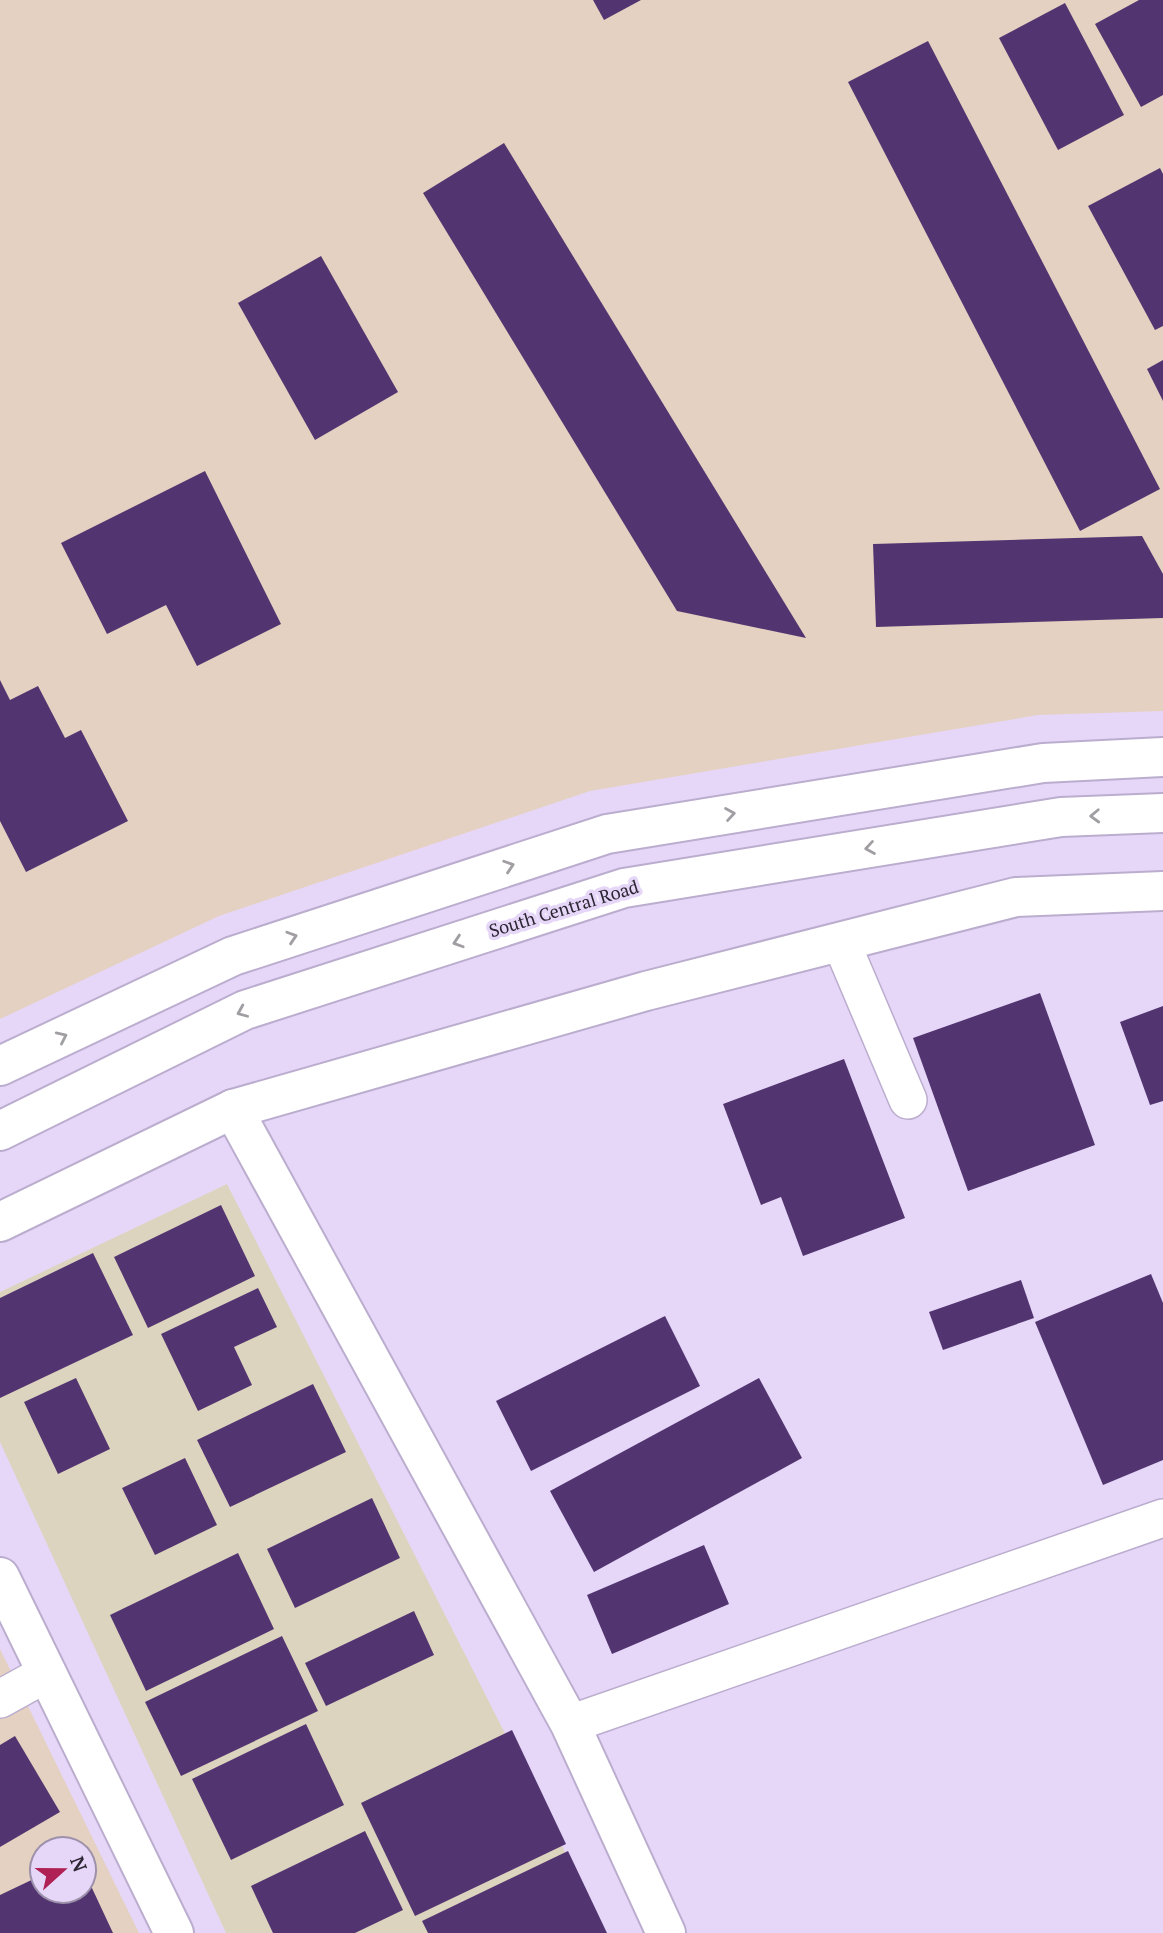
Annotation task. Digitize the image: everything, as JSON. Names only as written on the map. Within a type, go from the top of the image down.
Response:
[{"type":"street","points":[[0,1066],[233,956],[607,834],[1043,762],[1163,757]]},
{"type":"street","name":"South Central Road","points":[[0,1132],[245,1010],[624,888],[1061,817],[1163,813]]},
{"type":"street","points":[[0,1222],[233,1109],[646,991],[1016,897],[1163,891]]},
{"type":"street","points":[[841,942],[908,1100]]},
{"type":"street","points":[[233,1109],[570,1724],[666,1933]]},
{"type":"street","points":[[570,1724],[1163,1518]]},
{"type":"street","points":[[0,1577],[174,1933]]},
{"type":"street","points":[[0,1699],[47,1673]]},
{"type":"shaded area","points":[[0,0],[1163,0],[1163,711],[1038,715],[590,791],[219,916],[0,1019]]},
{"type":"shaded area","points":[[227,1184],[606,1933],[226,1933],[0,1442],[0,1292]]},
{"type":"shaded area","points":[[0,1649],[91,1835],[28,1835],[28,1905],[98,1905],[98,1849],[139,1933],[0,1933]]},
{"type":"building","points":[[593,0],[641,0],[604,20]]},
{"type":"building","points":[[1139,0],[1163,0],[1163,95],[1141,107],[1095,24]]},
{"type":"building","points":[[1065,3],[1124,115],[1058,150],[999,38]]},
{"type":"building","points":[[928,41],[1160,489],[1080,531],[848,82]]},
{"type":"building","points":[[504,143],[806,638],[677,611],[423,193]]},
{"type":"building","points":[[1160,168],[1163,174],[1163,326],[1155,330],[1088,206]]},
{"type":"building","points":[[321,256],[398,392],[315,440],[238,303]]},
{"type":"building","points":[[1163,360],[1163,401],[1147,369]]},
{"type":"building","points":[[205,471],[281,624],[197,666],[166,605],[107,634],[61,543]]},
{"type":"building","points":[[1142,536],[1163,574],[1163,618],[876,627],[873,544]]},
{"type":"building","points":[[0,680],[10,700],[38,686],[65,738],[81,730],[128,821],[26,872],[0,821]]},
{"type":"building","points":[[1040,993],[1095,1145],[968,1191],[913,1038]]},
{"type":"building","points":[[1163,1006],[1163,1101],[1150,1105],[1120,1022]]},
{"type":"building","points":[[844,1059],[905,1218],[803,1256],[781,1197],[761,1205],[723,1104]]},
{"type":"building","points":[[221,1205],[255,1276],[148,1328],[114,1257]]},
{"type":"building","points":[[93,1253],[133,1335],[0,1398],[0,1298]]},
{"type":"building","points":[[1151,1274],[1163,1303],[1163,1460],[1103,1485],[1035,1322]]},
{"type":"building","points":[[1021,1280],[1034,1318],[943,1350],[929,1312]]},
{"type":"building","points":[[258,1288],[277,1327],[234,1347],[252,1385],[198,1411],[161,1334]]},
{"type":"building","points":[[665,1316],[700,1386],[531,1471],[496,1401]]},
{"type":"building","points":[[76,1378],[110,1449],[58,1474],[24,1402]]},
{"type":"building","points":[[759,1378],[802,1458],[594,1572],[550,1491]]},
{"type":"building","points":[[313,1384],[346,1452],[230,1507],[197,1440]]},
{"type":"building","points":[[185,1458],[217,1525],[155,1555],[122,1488]]},
{"type":"building","points":[[372,1498],[400,1558],[295,1608],[267,1549]]},
{"type":"building","points":[[704,1545],[729,1604],[612,1654],[587,1595]]},
{"type":"building","points":[[238,1553],[274,1629],[146,1691],[110,1615]]},
{"type":"building","points":[[414,1611],[434,1655],[326,1706],[305,1663]]},
{"type":"building","points":[[282,1636],[318,1711],[181,1776],[145,1702]]},
{"type":"building","points":[[306,1724],[344,1805],[231,1860],[192,1779]]},
{"type":"building","points":[[512,1730],[566,1844],[415,1916],[361,1803]]},
{"type":"building","points":[[15,1736],[60,1812],[0,1847],[0,1745]]},
{"type":"building","points":[[365,1831],[403,1910],[355,1933],[273,1933],[251,1886]]},
{"type":"building","points":[[568,1851],[607,1933],[428,1933],[422,1921]]},
{"type":"building","points":[[28,1882],[28,1905],[98,1905],[98,1901],[113,1933],[0,1933],[0,1895]]}]
